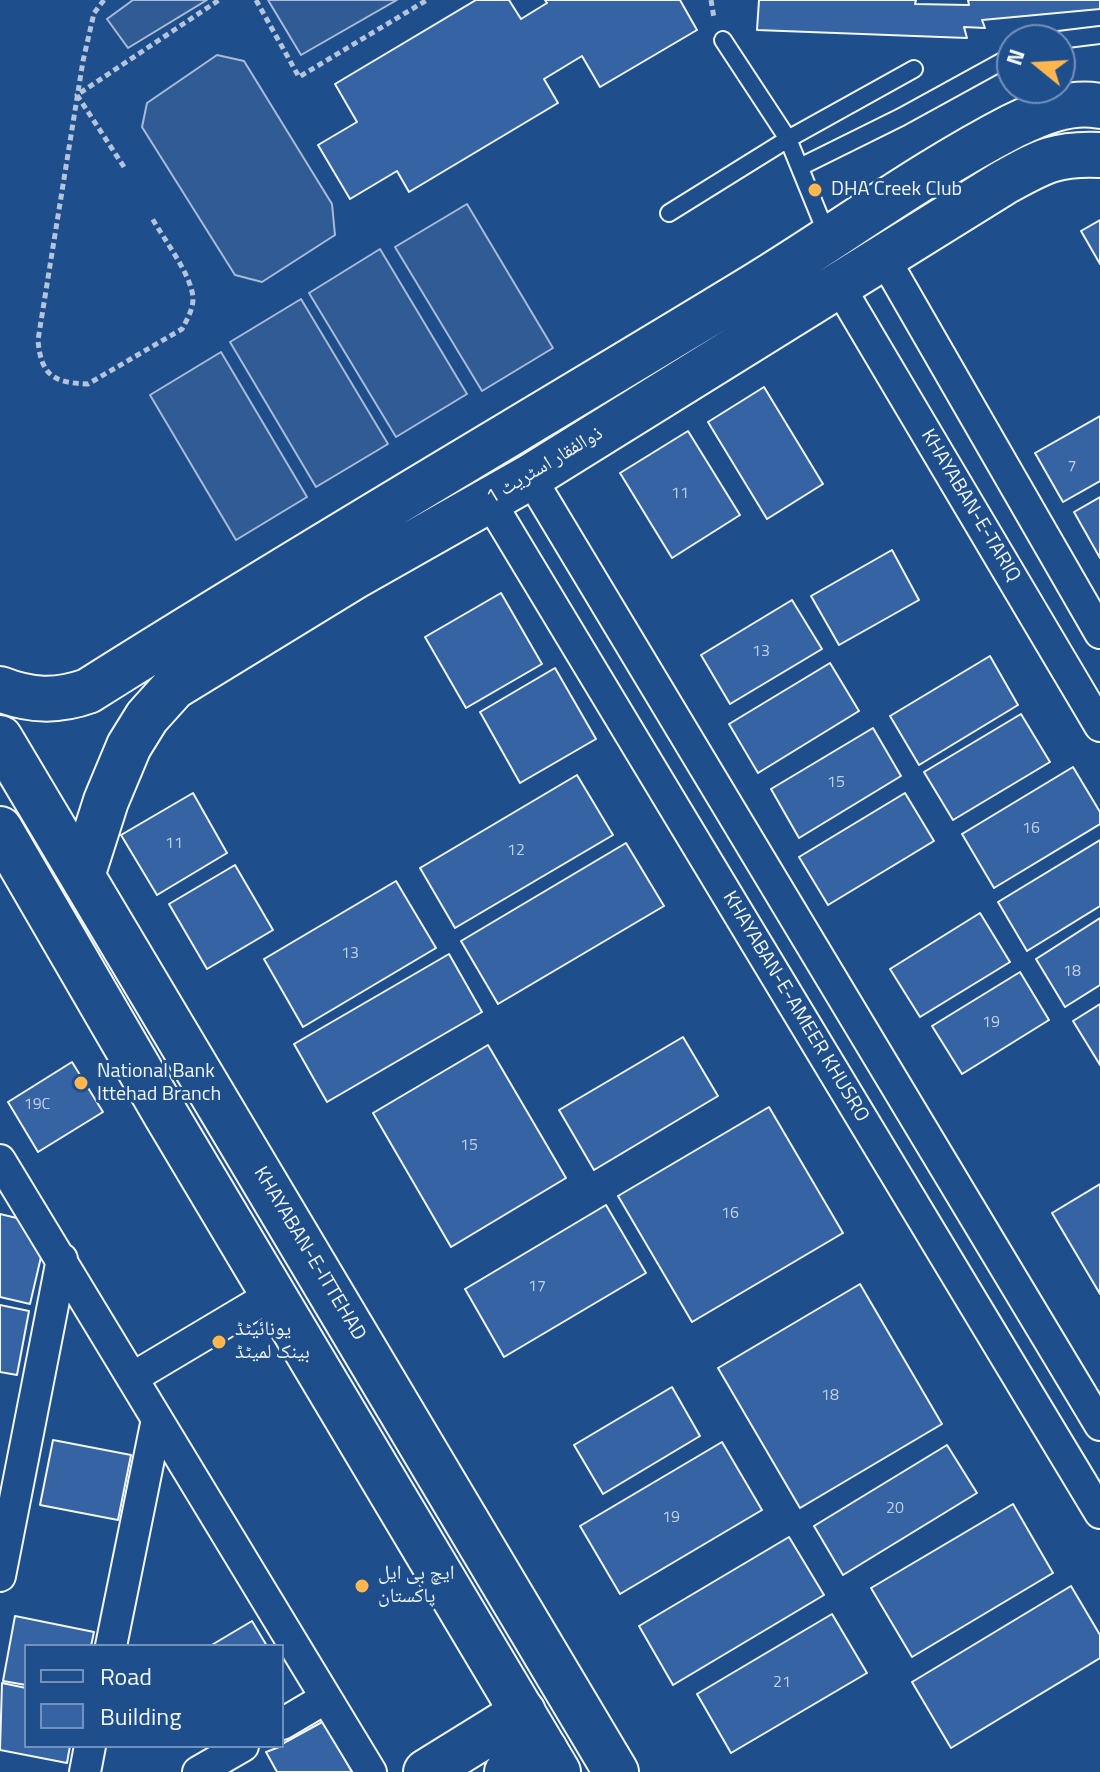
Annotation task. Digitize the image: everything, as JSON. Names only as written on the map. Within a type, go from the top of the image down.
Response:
[{"type":"main road","name":"ذوالفقار اسٹریٹ 1","points":[[83,873],[116,774],[129,746],[164,696],[346,557],[744,294],[957,158],[1015,125],[1055,108],[1090,104],[1100,106]]},
{"type":"main road","name":"ذوالفقار اسٹریٹ 1","points":[[0,689],[33,699],[57,699],[88,691],[346,557],[489,500],[1003,183],[1047,159],[1081,154],[1100,155]]},
{"type":"main road","name":"KHAYABAN-E-ITTEHAD","points":[[0,738],[616,1772]]},
{"type":"main road","points":[[0,829],[552,1761],[507,1772]]},
{"type":"main road","points":[[426,1772],[523,1712]]},
{"type":"street","points":[[884,258],[1100,633]]},
{"type":"street","name":"KHAYABAN-E-TARIQ","points":[[839,286],[1100,726]]},
{"type":"street","points":[[530,477],[1100,1425]]},
{"type":"street","name":"KHAYABAN-E-AMEER KHUSRO","points":[[489,500],[1100,1513]]},
{"type":"street","points":[[0,1160],[371,1772]]},
{"type":"street","points":[[931,1232],[970,1208]]},
{"type":"street","points":[[0,1576],[62,1259]]},
{"type":"street","points":[[132,1378],[273,1294]]},
{"type":"street","points":[[111,1644],[157,1419]]},
{"type":"street","points":[[284,1723],[326,1698]]},
{"type":"street","points":[[85,1772],[90,1748]]},
{"type":"street","points":[[198,1772],[240,1748]]},
{"type":"lane","points":[[1076,38],[1100,35]]},
{"type":"lane","points":[[723,40],[788,139],[829,239]]},
{"type":"lane","points":[[800,167],[996,65]]},
{"type":"lane","points":[[669,213],[788,139],[914,69]]},
{"type":"path","points":[[104,0],[94,13],[90,27],[38,340],[40,361],[48,372],[73,384],[88,384],[182,329],[190,314],[193,298],[188,280],[152,218]]},
{"type":"path","points":[[77,95],[219,0]]},
{"type":"path","points":[[256,0],[299,77],[427,0]]},
{"type":"path","points":[[77,95],[124,167]]},
{"type":"shaded area","points":[[133,0],[207,0],[128,48],[107,19]]},
{"type":"shaded area","points":[[268,0],[397,0],[301,55]]},
{"type":"shaded area","points":[[217,55],[244,61],[332,204],[335,235],[262,282],[235,275],[142,127],[147,103]]},
{"type":"shaded area","points":[[467,204],[553,348],[482,391],[395,247]]},
{"type":"shaded area","points":[[380,249],[467,394],[396,437],[309,293]]},
{"type":"shaded area","points":[[301,299],[388,444],[316,487],[230,342]]},
{"type":"shaded area","points":[[221,352],[307,497],[236,540],[150,395]]},
{"type":"building","points":[[476,0],[509,0],[521,19],[547,3],[545,0],[680,0],[697,30],[600,87],[582,56],[544,79],[558,103],[409,192],[397,171],[350,199],[318,145],[357,122],[335,84]]},
{"type":"building","points":[[759,0],[916,0],[915,4],[969,5],[968,0],[1100,0],[1100,9],[982,20],[985,28],[964,27],[967,38],[757,30]]},
{"type":"building","points":[[1100,220],[1100,264],[1081,231]]},
{"type":"building","points":[[764,387],[823,484],[767,519],[708,422]]},
{"type":"building","points":[[1100,416],[1100,481],[1063,502],[1035,453]]},
{"type":"building","points":[[688,431],[740,515],[672,558],[620,473]]},
{"type":"building","points":[[1100,497],[1100,558],[1074,512]]},
{"type":"building","points":[[892,550],[919,600],[839,645],[811,596]]},
{"type":"building","points":[[501,593],[542,664],[466,708],[425,637]]},
{"type":"building","points":[[792,600],[822,649],[730,704],[701,655]]},
{"type":"building","points":[[990,656],[1018,705],[919,765],[890,716]]},
{"type":"building","points":[[830,663],[859,711],[758,773],[729,724]]},
{"type":"building","points":[[555,668],[596,739],[520,783],[480,712]]},
{"type":"building","points":[[1021,714],[1050,762],[953,820],[924,772]]},
{"type":"building","points":[[873,728],[901,776],[799,838],[771,789]]},
{"type":"building","points":[[1073,767],[1100,812],[1100,824],[994,888],[962,834]]},
{"type":"building","points":[[577,775],[613,835],[455,928],[420,868]]},
{"type":"building","points":[[193,793],[227,853],[157,895],[121,835]]},
{"type":"building","points":[[905,793],[934,841],[828,905],[799,857]]},
{"type":"building","points":[[1100,840],[1100,906],[1027,951],[998,902]]},
{"type":"building","points":[[626,843],[664,906],[498,1004],[461,941]]},
{"type":"building","points":[[235,865],[273,930],[207,969],[169,904]]},
{"type":"building","points":[[396,881],[436,948],[303,1027],[264,959]]},
{"type":"building","points":[[980,913],[1010,962],[920,1017],[890,969]]},
{"type":"building","points":[[1100,918],[1100,985],[1065,1007],[1036,959]]},
{"type":"building","points":[[449,954],[482,1012],[327,1102],[294,1044]]},
{"type":"building","points":[[1020,972],[1049,1020],[962,1074],[932,1026]]},
{"type":"building","points":[[1100,1004],[1100,1065],[1073,1021]]},
{"type":"building","points":[[683,1037],[718,1096],[594,1170],[559,1110]]},
{"type":"building","points":[[488,1045],[566,1178],[451,1247],[373,1113]]},
{"type":"building","points":[[72,1062],[103,1112],[38,1152],[8,1102]]},
{"type":"building","points":[[769,1107],[843,1233],[692,1322],[618,1196]]},
{"type":"building","points":[[1100,1184],[1100,1294],[1052,1213]]},
{"type":"building","points":[[606,1205],[646,1273],[504,1357],[465,1289]]},
{"type":"building","points":[[0,1214],[25,1220],[41,1257],[30,1304],[0,1297]]},
{"type":"building","points":[[860,1284],[942,1424],[800,1508],[718,1368]]},
{"type":"building","points":[[0,1305],[29,1311],[17,1375],[0,1372]]},
{"type":"building","points":[[672,1387],[700,1436],[603,1494],[574,1445]]},
{"type":"building","points":[[53,1440],[131,1455],[118,1520],[40,1505]]},
{"type":"building","points":[[722,1442],[762,1510],[620,1594],[580,1526]]},
{"type":"building","points":[[947,1445],[977,1493],[843,1575],[814,1526]]},
{"type":"building","points":[[1013,1504],[1053,1573],[912,1657],[871,1588]]},
{"type":"building","points":[[789,1537],[824,1595],[673,1685],[639,1626]]},
{"type":"building","points":[[1071,1586],[1100,1635],[1100,1658],[951,1748],[912,1682]]},
{"type":"building","points":[[832,1614],[867,1673],[731,1753],[697,1694]]},
{"type":"building","points":[[15,1616],[94,1632],[91,1644],[24,1644],[24,1685],[3,1681]]},
{"type":"building","points":[[252,1621],[266,1644],[213,1644]]},
{"type":"building","points":[[2,1683],[24,1688],[24,1748],[70,1748],[67,1763],[0,1750]]},
{"type":"building","points":[[324,1721],[352,1772],[277,1772],[266,1752],[284,1748],[284,1743]]},
{"type":"place","name":"DHA Creek Club","points":[[815,190]]},
{"type":"place","name":"National Bank Ittehad Branch","points":[[81,1083]]},
{"type":"place","name":"یونائیٹڈ بینک لمیٹڈ","points":[[219,1342]]},
{"type":"place","name":"ایچ بی ایل پاکستان","points":[[362,1586]]}]
